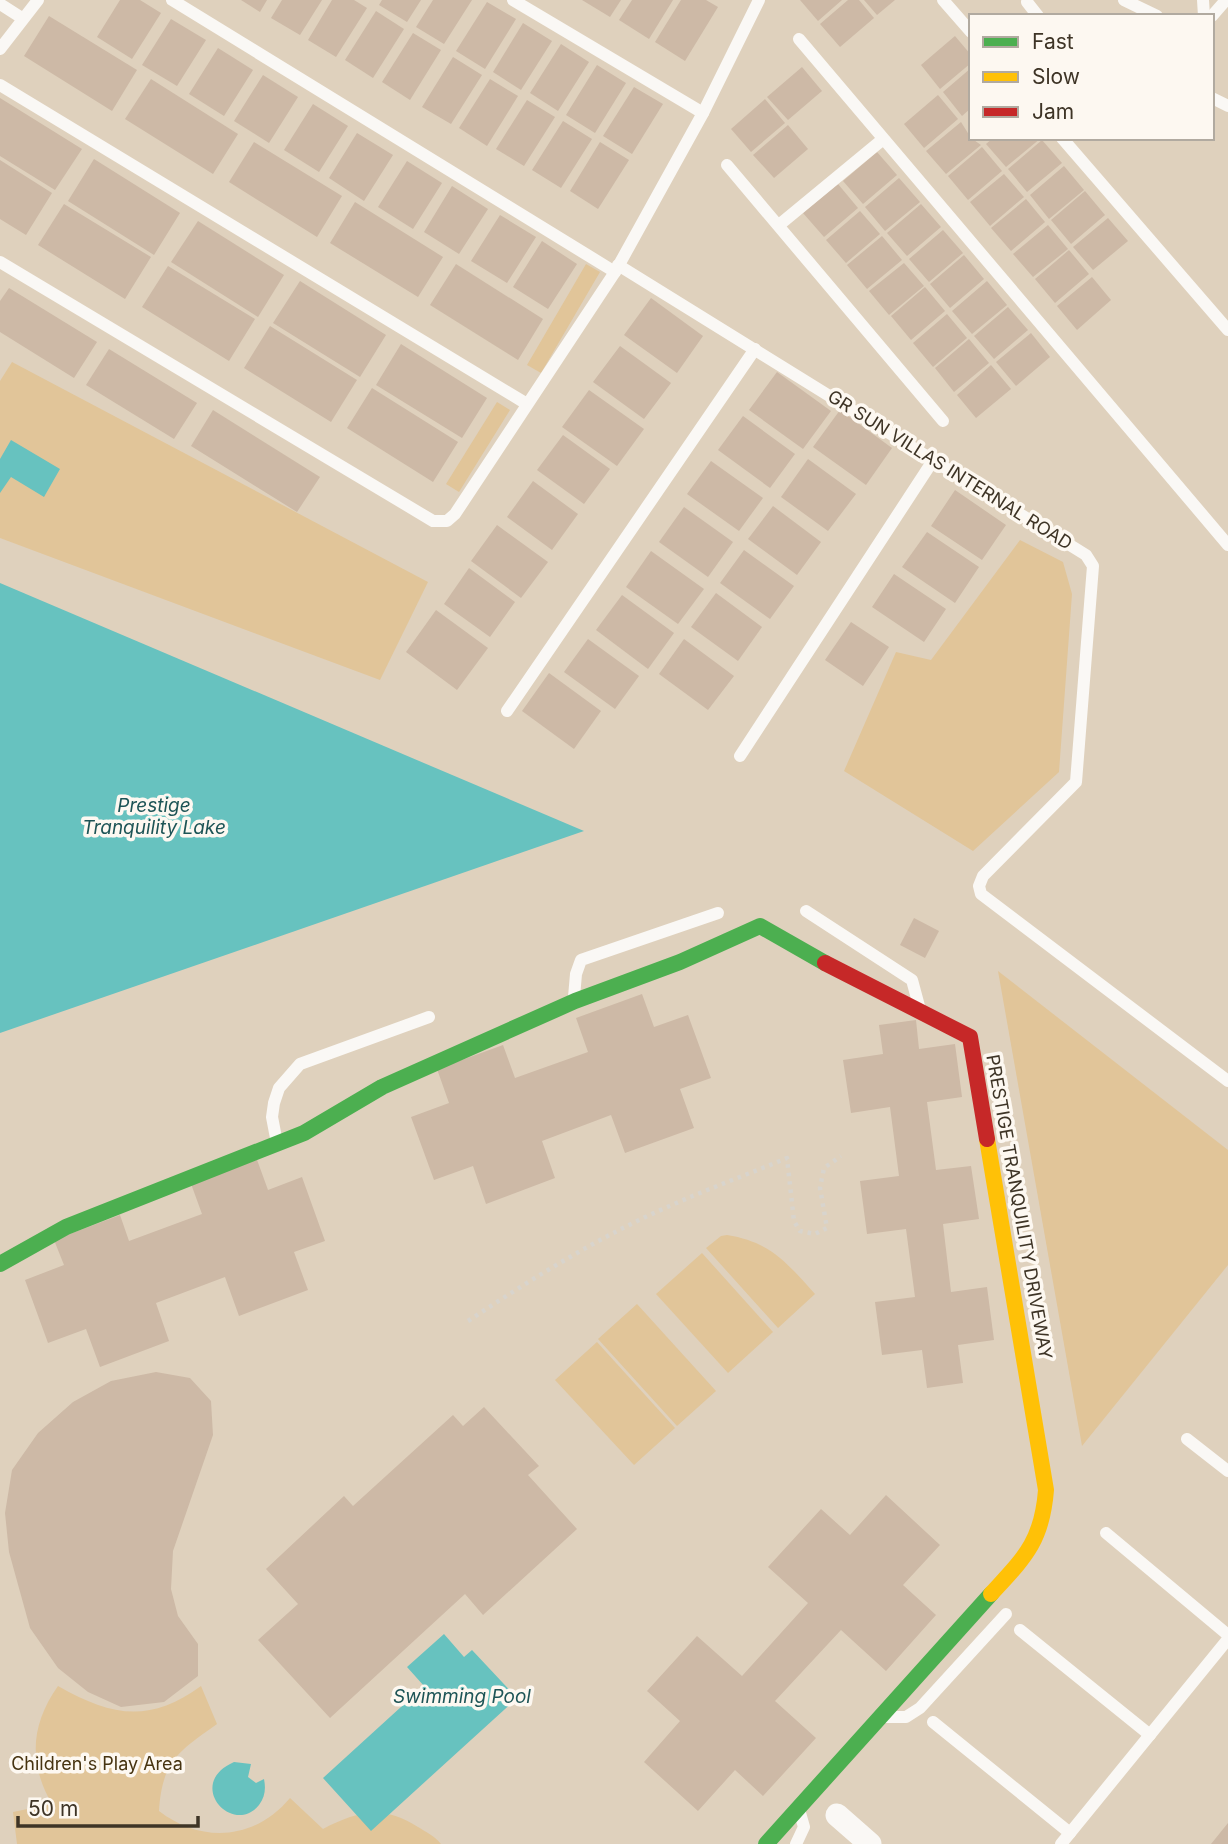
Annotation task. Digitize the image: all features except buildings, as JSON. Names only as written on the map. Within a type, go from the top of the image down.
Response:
[{"type":"street","name":"PRESTIGE TRANQUILITY DRIVEWAY","points":[[0,1264],[66,1227],[304,1133],[383,1087],[575,1001],[680,962],[760,926],[871,989],[970,1037],[1046,1490],[1044,1518],[1029,1552],[766,1844]]},
{"type":"street","points":[[837,1815],[870,1844]]},
{"type":"lane","points":[[0,49],[38,0]]},
{"type":"lane","name":"GR SUN VILLAS INTERNAL ROAD","points":[[172,0],[755,349],[1086,555],[1093,566],[1076,782],[983,876],[979,886],[981,894],[1228,1081]]},
{"type":"lane","points":[[513,0],[703,113]]},
{"type":"lane","points":[[0,262],[440,523],[455,514],[617,268],[703,113],[759,0]]},
{"type":"lane","points":[[943,0],[969,30]]},
{"type":"lane","points":[[1124,0],[1153,14]]},
{"type":"lane","points":[[1214,14],[1226,0]]},
{"type":"lane","points":[[1027,2],[1036,14]]},
{"type":"lane","points":[[0,4],[22,18]]},
{"type":"lane","points":[[799,39],[1228,545]]},
{"type":"lane","points":[[0,85],[527,404]]},
{"type":"lane","points":[[779,225],[882,140]]},
{"type":"lane","points":[[1064,140],[1228,330]]},
{"type":"lane","points":[[727,164],[943,421]]},
{"type":"lane","points":[[507,711],[755,349]]},
{"type":"lane","points":[[740,756],[933,459]]},
{"type":"lane","points":[[806,911],[912,980],[921,1013]]},
{"type":"lane","points":[[575,1001],[576,974],[581,960],[718,913]]},
{"type":"lane","points":[[277,1143],[273,1130],[274,1103],[284,1082],[300,1064],[429,1017]]},
{"type":"lane","points":[[1187,1439],[1228,1471]]},
{"type":"lane","points":[[1061,1844],[1228,1637],[1105,1533]]},
{"type":"lane","points":[[881,1716],[906,1717],[920,1708],[1006,1614]]},
{"type":"lane","points":[[1020,1630],[1150,1735]]},
{"type":"lane","points":[[933,1722],[1070,1833]]},
{"type":"lane","points":[[796,1844],[804,1827],[798,1810]]},
{"type":"path","points":[[468,1321],[516,1289],[617,1232],[672,1205],[787,1158],[794,1220],[800,1231],[815,1234],[827,1228],[820,1188],[824,1168],[841,1156]]},
{"type":"green space","points":[[586,264],[600,272],[541,373],[527,365]]},
{"type":"green space","points":[[12,362],[428,582],[380,680],[0,538],[0,381]]},
{"type":"green space","points":[[497,402],[510,410],[459,492],[446,484]]},
{"type":"green space","points":[[1020,540],[1063,562],[1072,594],[1059,772],[973,851],[844,771],[896,652],[931,660]]},
{"type":"green space","points":[[998,971],[1228,1150],[1228,1265],[1082,1446]]},
{"type":"green space","points":[[721,1236],[742,1238],[767,1249],[815,1294],[778,1328],[706,1248]]},
{"type":"green space","points":[[702,1253],[773,1332],[728,1373],[656,1294]]},
{"type":"green space","points":[[637,1304],[716,1391],[677,1426],[598,1339]]},
{"type":"green space","points":[[597,1342],[675,1428],[634,1465],[555,1380]]},
{"type":"green space","name":"Children's Play Area","points":[[58,1686],[95,1704],[130,1712],[164,1706],[201,1686],[217,1724],[183,1750],[164,1780],[159,1811],[176,1822],[193,1829],[228,1833],[261,1822],[290,1798],[323,1829],[359,1815],[382,1813],[405,1820],[430,1834],[441,1844],[17,1844],[13,1812],[52,1804],[39,1774],[36,1744],[42,1715]]},
{"type":"water","points":[[11,440],[60,469],[44,497],[11,477],[0,493],[0,459]]},
{"type":"water","name":"Prestige Tranquility Lake","points":[[0,583],[584,831],[0,1033]]},
{"type":"water","name":"Swimming Pool","points":[[444,1634],[464,1657],[472,1650],[517,1698],[371,1831],[323,1778],[424,1686],[407,1667]]},
{"type":"water","points":[[234,1762],[251,1764],[248,1777],[256,1783],[264,1779],[265,1790],[259,1805],[248,1813],[237,1815],[218,1804],[213,1794],[213,1783],[220,1771]]},
{"type":"traffic: fast","points":[[0,1264],[66,1227],[304,1133],[382,1087],[575,1001],[680,962],[760,926],[825,963]]},
{"type":"traffic: fast","points":[[766,1844],[991,1594]]},
{"type":"traffic: slow","points":[[987,1139],[1046,1490],[1036,1536],[1022,1559],[991,1594]]},
{"type":"traffic: jam","points":[[825,963],[970,1037],[987,1139]]}]
